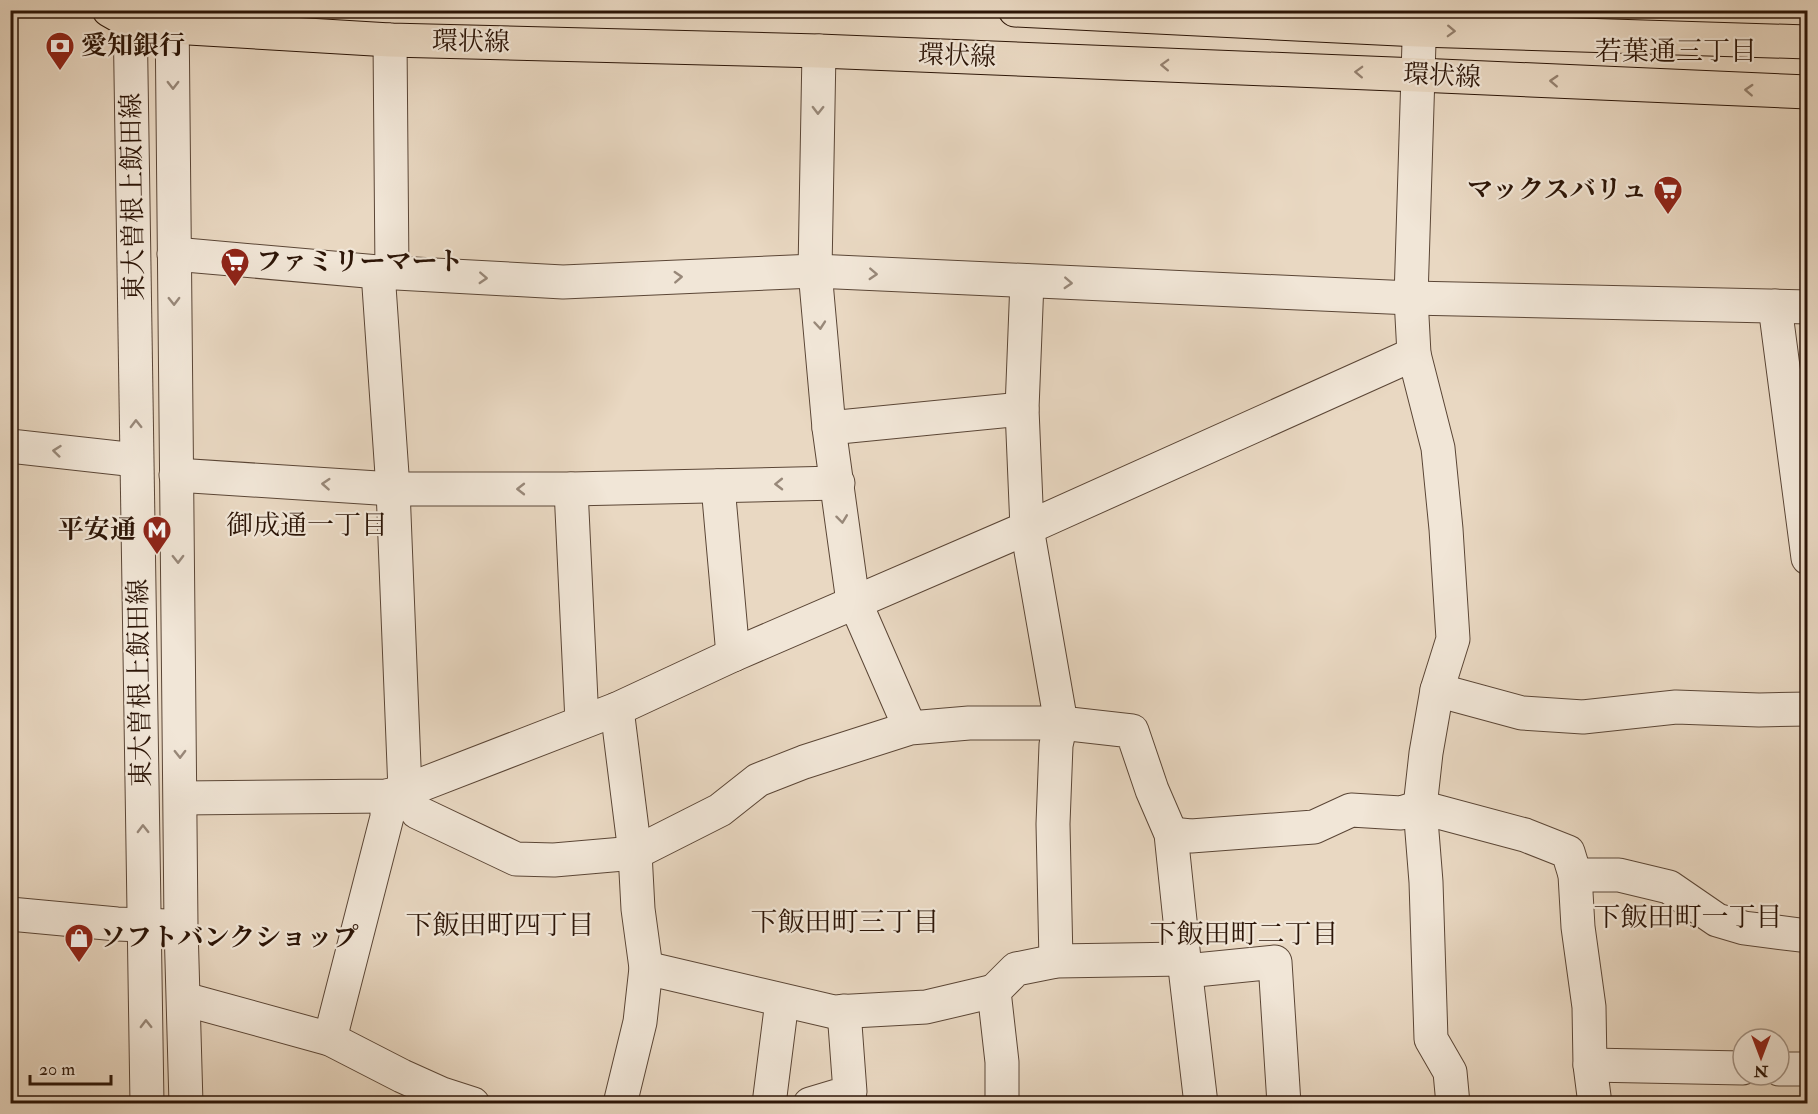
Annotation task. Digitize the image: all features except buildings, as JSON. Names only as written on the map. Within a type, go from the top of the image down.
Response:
[{"type":"main road","name":"環状線","points":[[1015,10],[1420,20],[1808,42]]},
{"type":"main road","name":"環状線","points":[[123,14],[390,40],[819,51],[1808,92]]},
{"type":"street","name":"東大曽根上飯田線","points":[[123,14],[136,460],[147,1104]]},
{"type":"street","name":"東大曽根上飯田線","points":[[172,19],[181,926],[186,1104]]},
{"type":"street","points":[[1420,20],[1411,298],[1414,354],[1438,448],[1453,639],[1437,690],[1426,753],[1420,807],[1426,882],[1431,1040],[1450,1072],[1453,1104]]},
{"type":"street","points":[[330,1039],[387,817],[396,793],[393,489],[385,272],[390,40]]},
{"type":"street","points":[[819,51],[815,271],[829,428],[853,602],[910,728]]},
{"type":"street","points":[[174,254],[385,272],[563,282],[815,271],[1411,298],[1808,307]]},
{"type":"street","points":[[1027,281],[1022,409],[1027,528],[1061,723],[1056,745],[1053,824],[1056,961]]},
{"type":"street","points":[[1775,306],[1808,558]]},
{"type":"street","points":[[181,798],[396,793],[617,709],[733,655],[1027,528],[1414,354]]},
{"type":"street","points":[[829,428],[1022,409]]},
{"type":"street","points":[[10,446],[136,460]]},
{"type":"street","points":[[176,475],[393,489],[571,489],[838,483]]},
{"type":"street","points":[[718,486],[733,655]]},
{"type":"street","points":[[571,489],[582,722]]},
{"type":"street","points":[[1437,690],[1522,713],[1583,717],[1676,707],[1808,709]]},
{"type":"street","points":[[617,709],[635,853],[638,909],[646,968],[640,1022],[620,1104]]},
{"type":"street","points":[[396,793],[417,812],[516,859],[554,860],[635,853],[720,810],[758,780],[804,762],[910,728],[969,723],[1061,723],[1132,731],[1152,790],[1171,834],[1201,1104]]},
{"type":"street","points":[[1171,834],[1191,836],[1314,827],[1351,810],[1401,813],[1420,807],[1526,835],[1569,852],[1575,875],[1595,1104]]},
{"type":"street","points":[[1575,875],[1618,875],[1669,887],[1717,920],[1744,928],[1808,936]]},
{"type":"street","points":[[10,914],[181,926]]},
{"type":"street","points":[[646,968],[834,1012],[926,1007],[994,991],[1016,969],[1056,961],[1185,965],[1275,962],[1284,1104]]},
{"type":"street","points":[[994,991],[1002,1062],[1002,1104]]},
{"type":"street","points":[[184,999],[330,1039],[402,1076],[442,1094],[473,1104]]},
{"type":"street","points":[[769,1104],[782,1001]]},
{"type":"street","points":[[810,1104],[850,1092],[844,1011]]},
{"type":"street","points":[[1590,1065],[1731,1068]]},
{"type":"street","points":[[1791,1069],[1808,1070]]},
{"type":"place","name":"愛知銀行","points":[[60,72]]},
{"type":"place","name":"マックスバリュ","points":[[1668,216]]},
{"type":"place","name":"ファミリーマート","points":[[235,288]]},
{"type":"place","name":"平安通","points":[[157,556]]},
{"type":"place","name":"ソフトバンクショップ","points":[[79,964]]},
{"type":"district","name":"若葉通三丁目","points":[[1676,51]]},
{"type":"district","name":"御成通一丁目","points":[[307,525]]},
{"type":"district","name":"下飯田町一丁目","points":[[1688,917]]},
{"type":"district","name":"下飯田町三丁目","points":[[845,922]]},
{"type":"district","name":"下飯田町四丁目","points":[[500,925]]},
{"type":"district","name":"下飯田町二丁目","points":[[1244,934]]}]
